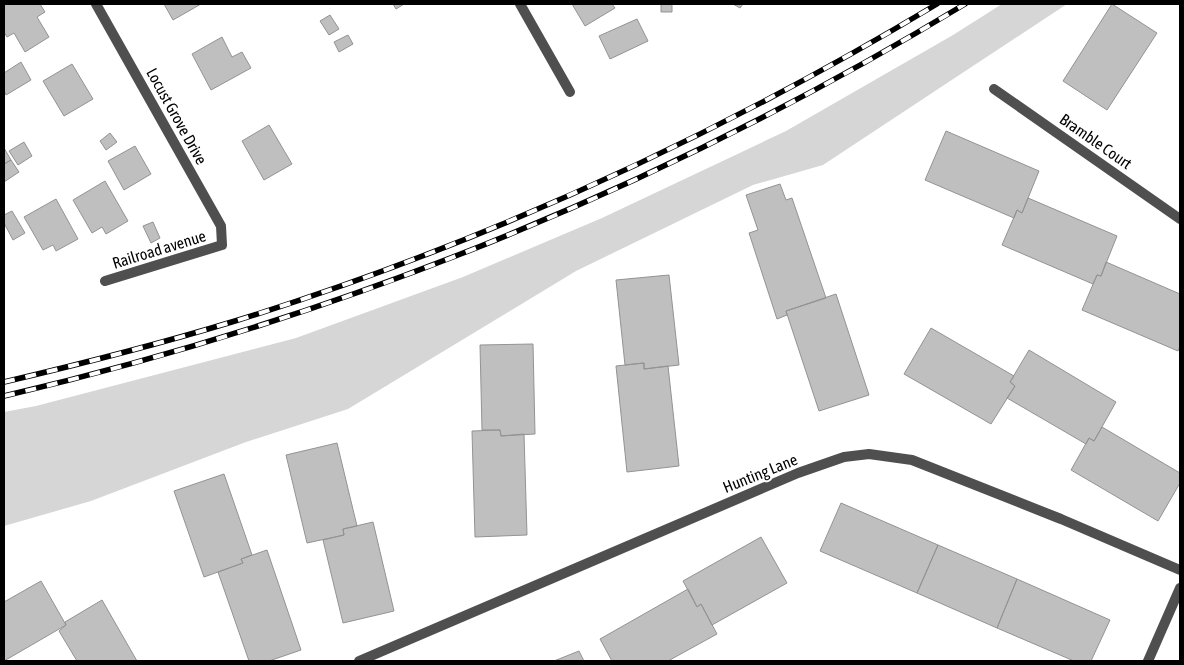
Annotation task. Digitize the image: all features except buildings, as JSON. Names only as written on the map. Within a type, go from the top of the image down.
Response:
[{"type":"street","name":"Locust Grove Drive","points":[[96,4],[221,226],[222,246]]},
{"type":"street","points":[[520,4],[570,92]]},
{"type":"street","name":"Bramble Court","points":[[994,89],[1180,219]]},
{"type":"street","name":"Railroad avenue","points":[[105,281],[222,246]]},
{"type":"street","name":"Hunting Lane","points":[[359,661],[789,476],[844,457],[861,455],[889,456],[912,460],[952,474],[1180,570]]},
{"type":"street","points":[[1148,661],[1180,588]]},
{"type":"shaded area","points":[[1002,4],[1067,4],[823,165],[753,185],[576,271],[348,409],[246,442],[91,501],[4,526],[4,412],[36,406],[296,338],[463,277],[602,218],[786,131],[953,35]]},
{"type":"railway","points":[[4,382],[178,338],[235,321],[417,258],[507,222],[683,142],[769,99],[937,4]]},
{"type":"railway","points":[[4,396],[131,364],[256,327],[379,285],[500,238],[619,187],[736,131],[852,70],[965,4]]}]
